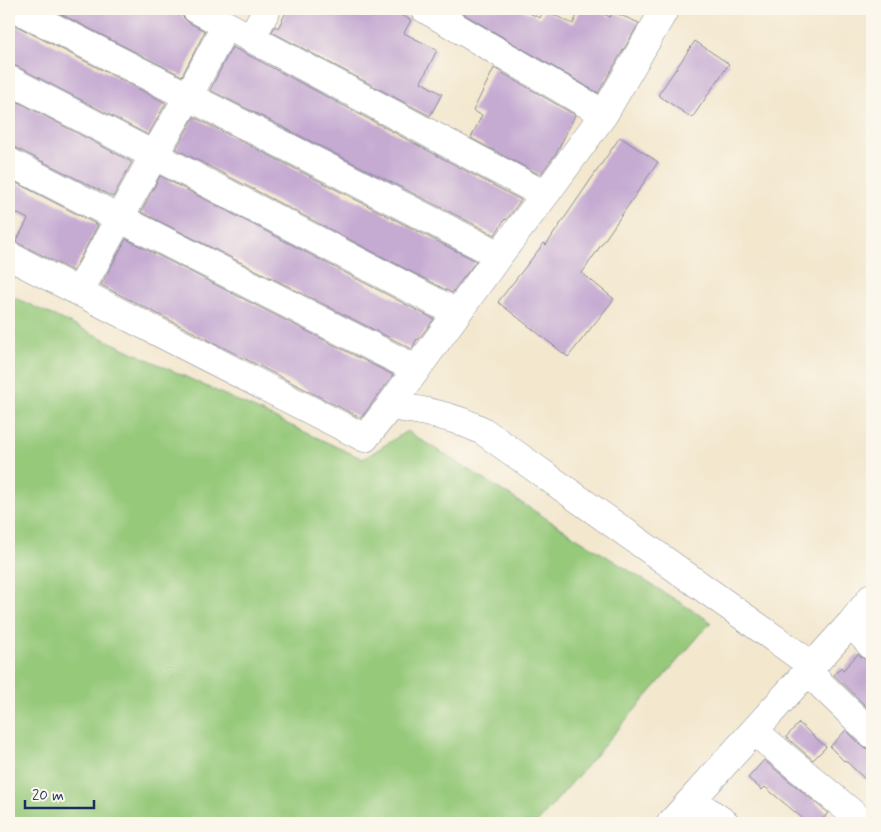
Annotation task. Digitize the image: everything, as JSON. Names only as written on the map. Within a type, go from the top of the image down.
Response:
[{"type":"street","points":[[17,9],[499,255]]},
{"type":"street","points":[[196,9],[545,195]]},
{"type":"street","points":[[251,38],[267,9]]},
{"type":"street","points":[[425,9],[604,114]]},
{"type":"street","points":[[9,256],[365,438],[604,114],[660,10]]},
{"type":"street","points":[[79,292],[188,97],[226,24]]},
{"type":"street","points":[[9,80],[457,313]]},
{"type":"street","points":[[9,162],[416,370]]},
{"type":"street","points":[[390,406],[451,418],[483,431],[810,669],[872,734]]},
{"type":"street","points":[[670,823],[852,623],[872,597]]},
{"type":"street","points":[[852,623],[872,646]]},
{"type":"street","points":[[754,731],[864,823]]},
{"type":"street","points":[[692,800],[725,823]]},
{"type":"green space","points":[[9,295],[363,459],[407,431],[711,622],[537,823],[9,823]]},
{"type":"building","points":[[51,9],[180,9],[183,17],[188,22],[205,31],[182,76]]},
{"type":"building","points":[[288,9],[389,9],[411,20],[404,33],[437,50],[421,82],[442,94],[430,116],[272,32],[275,26],[278,28]]},
{"type":"building","points":[[455,9],[521,9],[540,18],[544,10],[573,24],[580,9],[592,9],[610,17],[613,12],[639,23],[598,93]]},
{"type":"building","points":[[9,22],[166,103],[148,135],[9,64]]},
{"type":"building","points":[[695,41],[729,64],[692,118],[658,95]]},
{"type":"building","points":[[232,47],[521,200],[505,219],[495,235],[210,90]]},
{"type":"building","points":[[494,68],[575,115],[557,152],[540,175],[471,138],[482,115],[473,111]]},
{"type":"building","points":[[9,97],[132,162],[113,197],[9,146]]},
{"type":"building","points":[[194,117],[476,261],[452,293],[176,149]]},
{"type":"building","points":[[620,137],[658,162],[582,273],[614,299],[568,357],[498,302],[544,243],[546,245]]},
{"type":"building","points":[[160,176],[434,319],[417,339],[412,349],[141,212]]},
{"type":"building","points":[[9,179],[98,225],[73,271],[16,242],[28,219],[9,209]]},
{"type":"building","points":[[126,239],[393,375],[361,418],[101,285]]},
{"type":"building","points":[[858,654],[867,661],[872,661],[872,712],[834,675],[841,667],[843,670]]},
{"type":"building","points":[[799,723],[826,747],[813,760],[786,737]]},
{"type":"building","points":[[846,730],[862,746],[872,749],[872,786],[830,747]]},
{"type":"building","points":[[764,760],[828,813],[819,823],[808,823],[765,787],[762,790],[748,778]]}]
